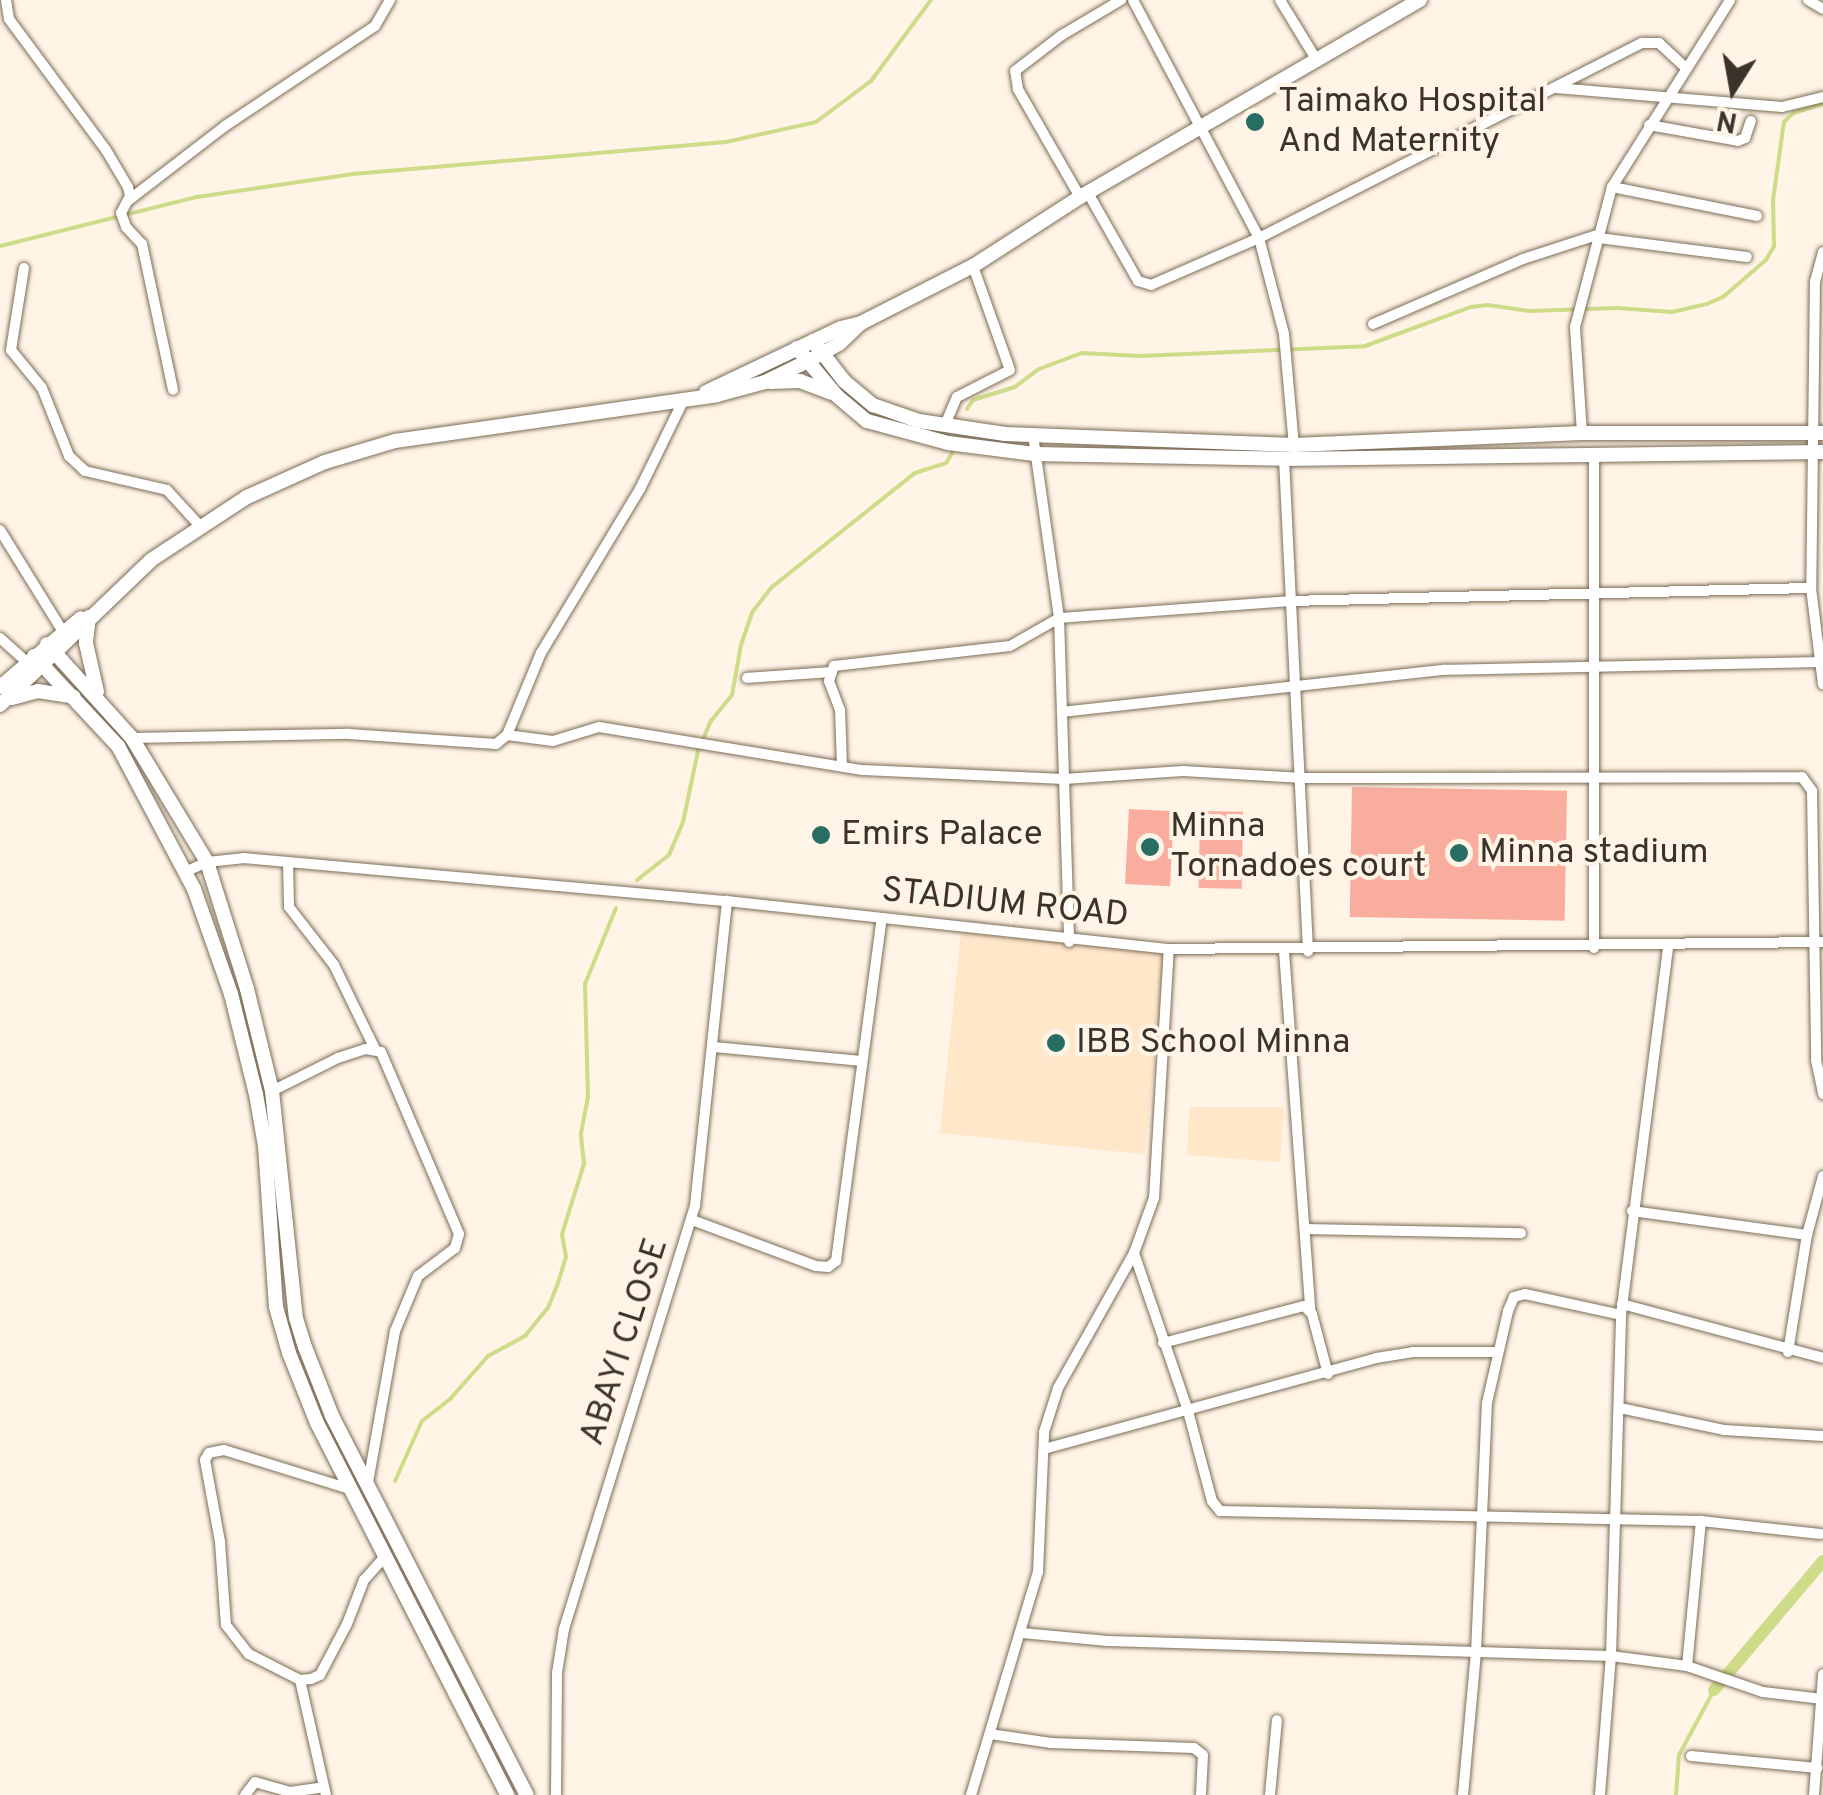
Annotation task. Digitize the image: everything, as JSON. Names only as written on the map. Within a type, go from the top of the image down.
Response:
[{"type":"street","points":[[6,0],[10,18],[119,170],[128,200]]},
{"type":"street","points":[[173,390],[142,244],[126,227],[121,213],[128,200],[226,126],[375,26],[390,0]]},
{"type":"street","points":[[1121,0],[1062,35],[1014,72],[1018,89],[1138,281],[1145,284],[1259,238],[1642,43],[1660,43],[1684,66]]},
{"type":"street","points":[[1133,0],[1259,238],[1284,334],[1294,445]]},
{"type":"street","points":[[1280,0],[1316,60]]},
{"type":"street","points":[[764,382],[861,323],[973,266],[1084,195],[1420,0]]},
{"type":"street","points":[[1582,433],[1575,327],[1612,187],[1684,66],[1730,0]]},
{"type":"street","points":[[1808,0],[1823,9]]},
{"type":"street","points":[[1553,88],[1782,107],[1823,97]]},
{"type":"street","points":[[1649,124],[1738,141],[1746,138],[1751,121]]},
{"type":"street","points":[[1612,187],[1757,216]]},
{"type":"street","points":[[1373,324],[1523,259],[1600,236],[1747,258]]},
{"type":"street","points":[[1823,252],[1811,588],[1817,662],[1823,684]]},
{"type":"street","points":[[945,424],[957,397],[1010,370],[973,266]]},
{"type":"street","points":[[24,268],[11,350],[42,388],[68,456],[85,472],[166,490],[199,525]]},
{"type":"street","points":[[507,735],[540,653],[640,489],[690,398],[797,348],[815,351],[874,405],[918,421],[1033,435],[1294,445],[1582,433],[1818,433]]},
{"type":"street","points":[[815,351],[837,396],[860,417],[948,444],[1034,454],[1284,459],[1818,452]]},
{"type":"street","points":[[2,697],[35,661],[199,525],[247,497],[325,462],[394,441],[690,398],[764,382],[800,382],[837,396]]},
{"type":"street","points":[[1033,435],[1059,618],[1069,942]]},
{"type":"street","points":[[1594,455],[1594,948]]},
{"type":"street","points":[[1284,459],[1289,601],[1303,778],[1308,951]]},
{"type":"street","points":[[0,530],[5,549],[62,630]]},
{"type":"street","points":[[747,678],[830,672],[844,664],[1010,646],[1059,618],[1289,601],[1811,588]]},
{"type":"street","points":[[51,648],[62,630],[94,612]]},
{"type":"street","points":[[94,612],[89,669],[100,702]]},
{"type":"street","points":[[0,638],[35,661],[118,746],[186,871],[231,994],[256,1094],[265,1146],[280,1321],[317,1423],[508,1795]]},
{"type":"street","points":[[51,648],[132,738],[207,862],[247,989],[272,1091],[296,1318],[332,1416],[527,1795]]},
{"type":"street","points":[[1062,712],[1444,670],[1817,662]]},
{"type":"street","points":[[830,672],[842,719],[842,766]]},
{"type":"street","points":[[2,697],[38,691],[74,697]]},
{"type":"street","points":[[132,738],[349,734],[488,745],[507,735],[553,741],[599,728],[842,766],[1064,779],[1184,771],[1303,778],[1794,775],[1809,783],[1823,780]]},
{"type":"street","points":[[1809,783],[1818,942],[1816,1060],[1823,1094]]},
{"type":"street","name":"STADIUM ROAD","points":[[186,871],[207,862],[243,858],[727,901],[1069,942],[1169,950],[1594,948],[1818,942]]},
{"type":"street","points":[[288,862],[289,907],[334,966],[375,1049],[385,1056],[460,1240],[455,1248],[423,1269],[395,1331],[368,1482]]},
{"type":"street","name":"ABAYI CLOSE","points":[[556,1795],[556,1673],[564,1629],[692,1220],[714,1047],[727,901]]},
{"type":"street","points":[[692,1220],[816,1266],[828,1268],[836,1261],[882,918]]},
{"type":"street","points":[[1600,1795],[1612,1656],[1622,1310],[1668,946]]},
{"type":"street","points":[[970,1795],[1022,1633],[1042,1545],[1044,1432],[1058,1388],[1134,1253],[1154,1198],[1169,950]]},
{"type":"street","points":[[1284,951],[1310,1309],[1328,1374]]},
{"type":"street","points":[[714,1047],[861,1061]]},
{"type":"street","points":[[272,1091],[338,1058],[375,1049]]},
{"type":"street","points":[[1788,1352],[1807,1235],[1823,1176]]},
{"type":"street","points":[[1632,1211],[1807,1235]]},
{"type":"street","points":[[1305,1229],[1521,1234]]},
{"type":"street","points":[[1134,1253],[1188,1411],[1212,1501],[1220,1511],[1701,1522],[1820,1534]]},
{"type":"street","points":[[1463,1795],[1476,1653],[1486,1402],[1495,1352],[1514,1297],[1525,1294],[1622,1310],[1823,1358]]},
{"type":"street","points":[[1163,1343],[1296,1306],[1310,1309]]},
{"type":"street","points":[[1044,1450],[1412,1352],[1495,1352]]},
{"type":"street","points":[[1620,1408],[1724,1430],[1823,1436]]},
{"type":"street","points":[[353,1490],[224,1450],[209,1453],[204,1460],[220,1542],[220,1593],[226,1625],[249,1654],[300,1680],[320,1674],[364,1580],[385,1558]]},
{"type":"street","points":[[1686,1666],[1701,1522]]},
{"type":"street","points":[[1022,1633],[1108,1641],[1612,1656],[1686,1666],[1737,1685],[1823,1699]]},
{"type":"street","points":[[1814,1795],[1823,1674]]},
{"type":"street","points":[[245,1795],[255,1782],[290,1792],[325,1791],[300,1680]]},
{"type":"street","points":[[1270,1795],[1277,1720]]},
{"type":"street","points":[[990,1734],[1051,1743],[1194,1748],[1203,1755],[1201,1795]]},
{"type":"street","points":[[1691,1756],[1817,1768]]},
{"type":"shaded area","name":"Minna stadium","points":[[1352,787],[1567,791],[1565,921],[1350,917]]},
{"type":"shaded area","name":"Minna Tornadoes court","points":[[1129,809],[1174,811],[1170,886],[1125,884]]},
{"type":"shaded area","name":"Minna Tornadoes court","points":[[1200,811],[1243,812],[1242,889],[1199,888]]},
{"type":"shaded area","name":"IBB School Minna","points":[[961,932],[1166,954],[1145,1154],[940,1133]]},
{"type":"shaded area","points":[[1189,1107],[1284,1107],[1280,1162],[1187,1155]]},
{"type":"waterway","points":[[0,246],[197,197],[353,174],[726,142],[816,122],[871,81],[931,0]]},
{"type":"waterway","points":[[967,409],[973,400],[1015,387],[1039,369],[1082,353],[1140,356],[1365,346],[1471,307],[1488,305],[1529,311],[1617,308],[1672,312],[1707,304],[1723,297],[1766,260],[1774,246],[1773,200],[1784,122],[1793,113],[1823,104]]},
{"type":"waterway","points":[[637,880],[669,855],[683,822],[698,751],[711,721],[732,695],[741,645],[753,611],[772,587],[915,473],[946,463],[953,452]]},
{"type":"waterway","points":[[395,1481],[422,1421],[451,1398],[488,1356],[525,1336],[548,1308],[558,1283],[566,1257],[562,1234],[584,1164],[581,1133],[588,1098],[585,984],[616,908]]},
{"type":"waterway","points":[[1714,1690],[1823,1561]]},
{"type":"waterway","points":[[1676,1795],[1679,1755],[1714,1690]]},
{"type":"place","name":"Taimako Hospital And Maternity","points":[[1255,122]]},
{"type":"place","name":"Emirs Palace","points":[[821,835]]},
{"type":"place","name":"Minna Tornadoes court","points":[[1150,847]]},
{"type":"place","name":"Minna stadium","points":[[1459,853]]},
{"type":"place","name":"IBB School Minna","points":[[1056,1043]]}]
